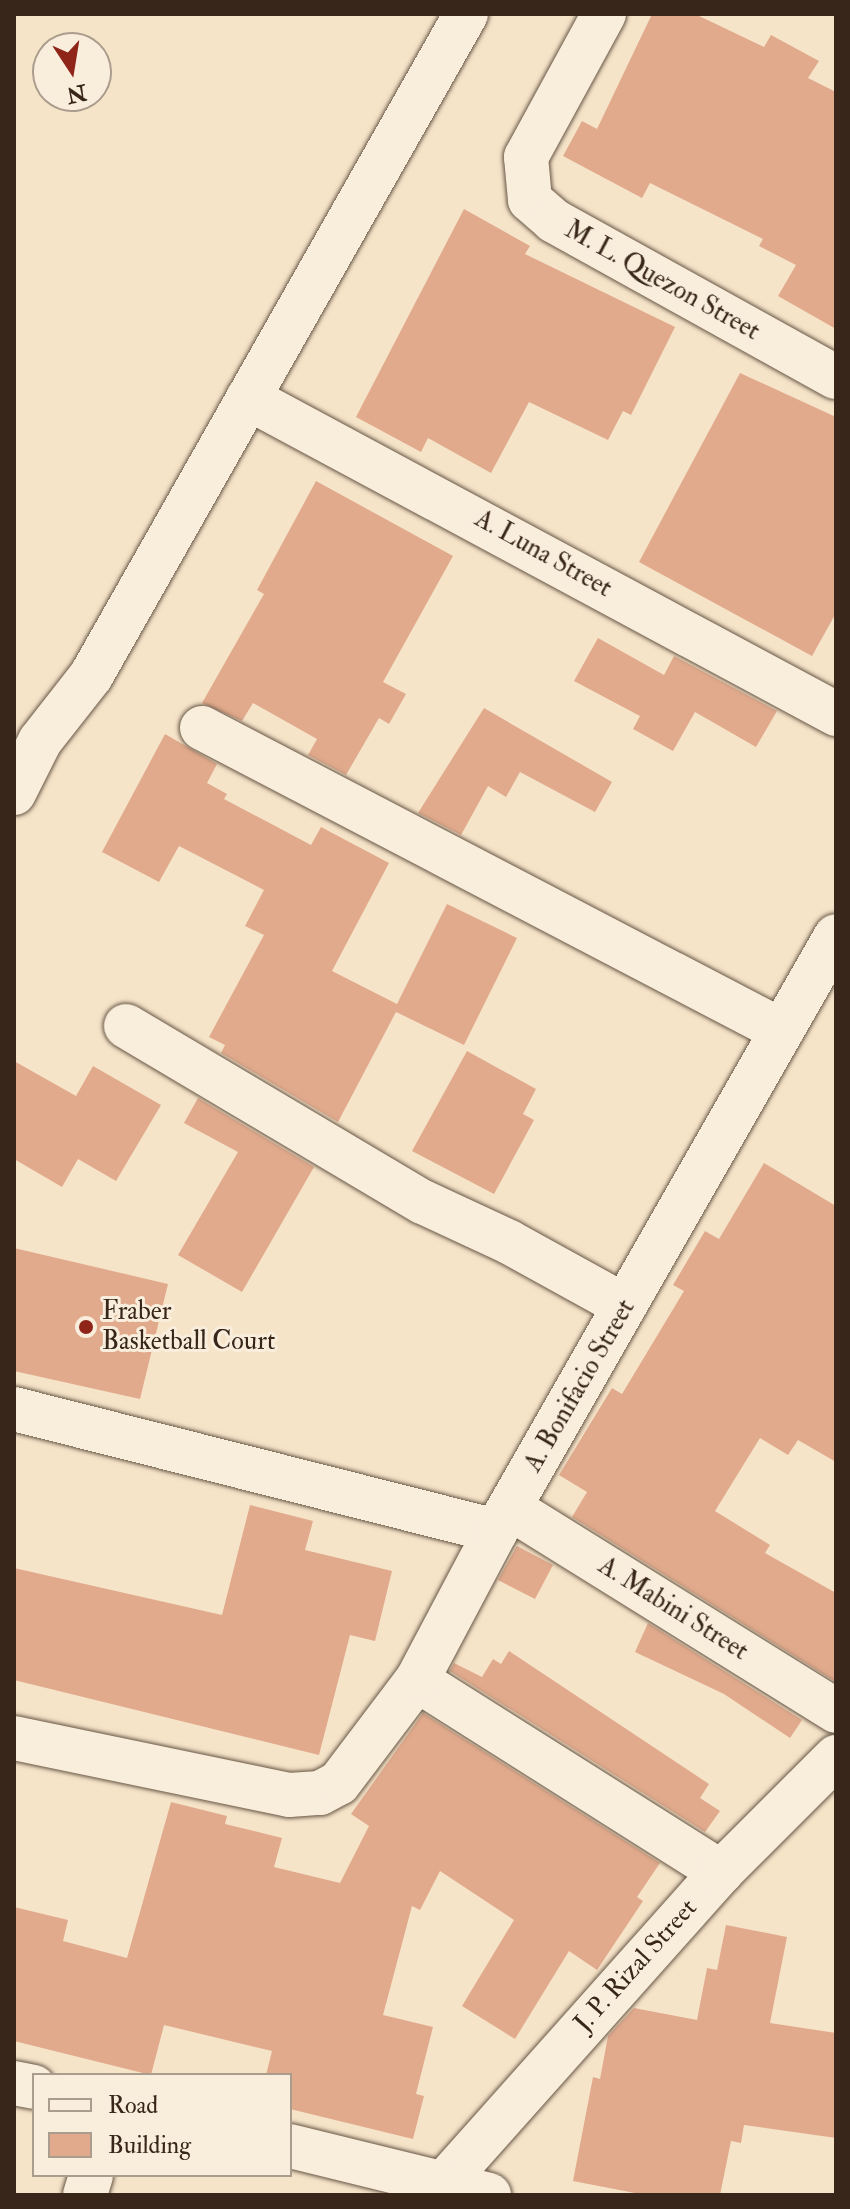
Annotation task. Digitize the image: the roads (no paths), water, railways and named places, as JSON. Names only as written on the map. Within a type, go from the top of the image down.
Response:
[{"type":"street","points":[[14,793],[40,741],[91,676],[466,14]]},
{"type":"street","name":"M. L. Quezon Street","points":[[604,14],[526,157],[530,200],[554,221],[836,377]]},
{"type":"street","name":"A. Luna Street","points":[[248,398],[836,714]]},
{"type":"street","points":[[202,728],[782,1031]]},
{"type":"street","name":"A. Bonifacio Street","points":[[14,1738],[289,1795],[320,1793],[339,1783],[417,1680],[503,1519],[836,936]]},
{"type":"street","points":[[126,1026],[423,1202],[509,1242],[625,1306]]},
{"type":"street","name":"A. Mabini Street","points":[[14,1409],[503,1519],[836,1711]]},
{"type":"street","points":[[417,1680],[721,1872]]},
{"type":"street","name":"J. P. Rizal Street","points":[[444,2183],[721,1872],[836,1757]]},
{"type":"street","points":[[292,2146],[489,2195]]},
{"type":"place","name":"Fraber Basketball Court","points":[[86,1327]]}]
